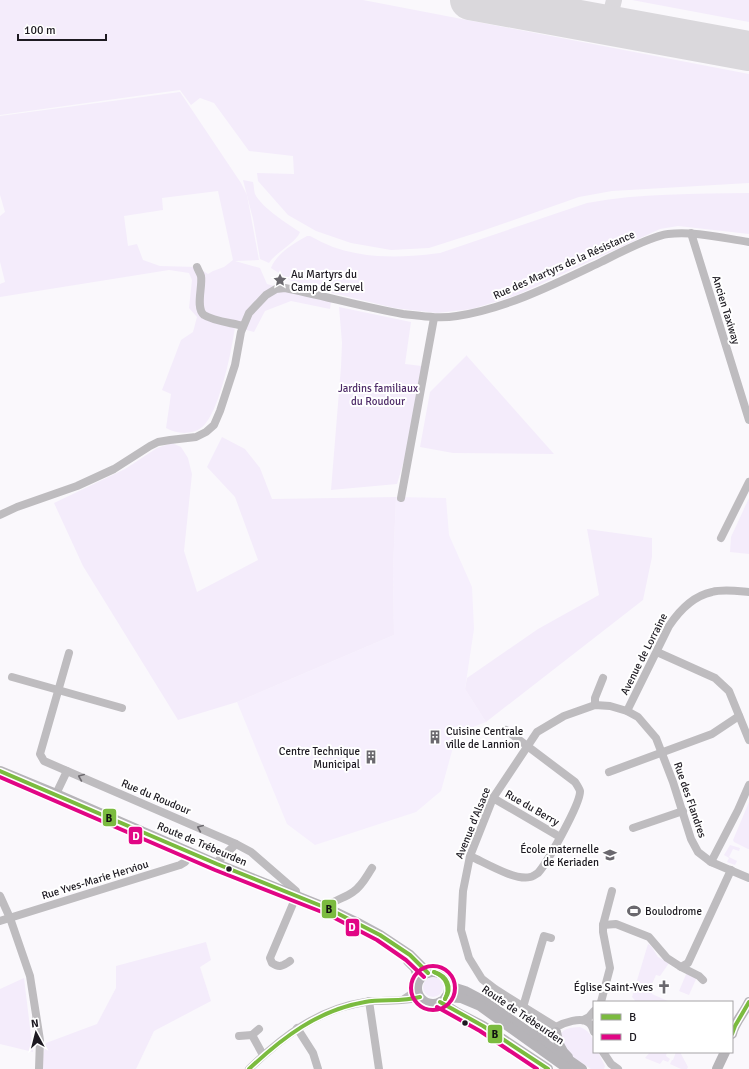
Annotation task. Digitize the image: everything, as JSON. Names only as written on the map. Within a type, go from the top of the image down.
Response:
[{"type":"main road","name":"Route de Trébeurden","points":[[0,771],[217,864],[329,909],[380,935],[410,955],[428,973]]},
{"type":"main road","name":"Route de Trébeurden","points":[[329,909],[384,943],[405,958],[415,968],[419,988]]},
{"type":"main road","points":[[437,972],[446,979],[448,986],[448,994],[443,999],[431,1003],[423,1000],[419,988],[422,976],[428,973],[437,972]]},
{"type":"main road","name":"Route de Trébeurden","points":[[448,986],[484,1001],[575,1068]]},
{"type":"main road","name":"Route de Trébeurden","points":[[443,999],[462,998],[480,1006],[575,1068]]},
{"type":"main road","points":[[443,999],[458,1013],[484,1026],[548,1069]]},
{"type":"main road","points":[[733,1031],[749,1002]]},
{"type":"main road","points":[[528,1032],[545,1037],[556,1030],[559,1044],[563,1053],[575,1068]]},
{"type":"main road","points":[[717,1069],[725,1053]]},
{"type":"street","name":"Rue des Martyrs de la Résistance","points":[[0,516],[17,507],[77,486],[127,462],[158,442],[196,437],[206,432],[214,425],[220,411],[235,365],[241,332],[249,313],[266,295],[276,289],[285,288],[381,310],[434,318],[456,316],[486,311],[522,298],[666,234],[691,233],[749,242]]},
{"type":"street","name":"Ancien Taxiway","points":[[691,233],[748,416]]},
{"type":"street","points":[[197,267],[201,276],[201,311],[210,317],[243,326]]},
{"type":"street","points":[[401,498],[434,318]]},
{"type":"street","points":[[721,538],[749,482]]},
{"type":"street","name":"Avenue de Lorraine","points":[[627,711],[669,626],[677,614],[687,604],[712,591],[723,590],[749,592]]},
{"type":"street","points":[[657,652],[715,678],[729,691],[749,740]]},
{"type":"street","name":"Rue du Roudour","points":[[69,653],[40,754],[44,761],[236,844],[251,852],[283,878],[296,891],[298,896]]},
{"type":"street","points":[[12,677],[122,708]]},
{"type":"street","points":[[595,705],[595,698],[603,678]]},
{"type":"street","name":"Avenue d'Alsace","points":[[556,1030],[482,979],[468,958],[461,930],[463,891],[470,856],[493,798],[537,732],[564,716],[595,705],[610,706],[627,711]]},
{"type":"street","name":"Rue des Flandres","points":[[627,711],[638,716],[656,738],[683,811],[691,839],[698,852],[711,862],[749,878]]},
{"type":"street","points":[[609,772],[712,734],[739,716]]},
{"type":"street","points":[[470,856],[523,878],[531,877],[538,873],[569,822],[580,791],[576,782],[506,730]]},
{"type":"street","points":[[56,794],[67,771]]},
{"type":"street","points":[[711,862],[749,785]]},
{"type":"street","name":"Rue du Berry","points":[[493,798],[560,837]]},
{"type":"street","points":[[633,828],[683,811]]},
{"type":"street","points":[[217,864],[219,860],[236,844]]},
{"type":"street","name":"Rue Yves-Marie Herviou","points":[[0,921],[180,865],[186,862],[192,853]]},
{"type":"street","points":[[329,909],[330,904],[354,891],[362,884],[372,868]]},
{"type":"street","points":[[681,967],[688,963],[731,870]]},
{"type":"street","points":[[601,1001],[610,968],[603,925],[612,891]]},
{"type":"street","points":[[0,896],[10,918],[30,976],[40,1040],[39,1069]]},
{"type":"street","points":[[290,961],[284,966],[280,966],[272,963],[270,958],[298,896]]},
{"type":"street","points":[[603,925],[616,924],[649,937],[667,958],[698,976],[702,980]]},
{"type":"street","points":[[523,1007],[544,936],[551,938]]},
{"type":"street","points":[[249,1069],[263,1055],[297,1028],[333,1010],[352,1004],[369,1001],[404,1000],[419,988]]},
{"type":"street","points":[[369,1001],[379,1069]]},
{"type":"street","points":[[556,1030],[561,1024],[583,1020],[589,1017],[593,1012]]},
{"type":"street","points":[[583,1020],[589,1023],[593,1030]]},
{"type":"street","points":[[297,1028],[313,1053],[318,1069]]},
{"type":"street","points":[[239,1036],[255,1032],[263,1055]]},
{"type":"street","points":[[605,1053],[611,1064],[618,1069]]},
{"type":"shaded area","name":"Centre Technique Municipal","points":[[396,497],[446,498],[449,535],[472,587],[474,629],[465,689],[486,722],[457,733],[441,791],[416,812],[315,845],[287,824],[237,702],[394,635],[393,570]]},
{"type":"green space","points":[[0,0],[363,0],[749,74],[749,183],[612,191],[579,197],[429,248],[391,250],[351,243],[316,231],[288,215],[258,181],[257,173],[294,174],[293,156],[249,151],[214,103],[200,98],[191,105],[180,90],[0,115]]},
{"type":"green space","points":[[632,0],[749,0],[749,22]]},
{"type":"green space","points":[[180,92],[241,183],[247,195],[259,260],[235,261],[260,268],[267,284],[331,302],[330,309],[291,301],[265,311],[254,332],[235,327],[224,381],[219,397],[208,421],[201,428],[188,433],[166,428],[171,394],[162,390],[181,340],[193,332],[197,317],[189,308],[192,280],[189,273],[169,270],[0,297],[0,284],[5,282],[0,262],[0,216],[5,212],[0,195],[0,116]],"holes":[[[218,191],[233,260],[224,267],[208,274],[197,267],[160,266],[143,260],[137,244],[128,246],[124,216],[163,210],[162,198]]]},
{"type":"green space","points":[[243,180],[253,182],[255,194],[263,205],[300,232],[295,240],[269,263],[260,259],[253,219]]},
{"type":"green space","points":[[749,193],[749,234],[678,226],[660,229],[517,295],[472,309],[437,313],[394,308],[296,284],[271,268],[273,263],[281,254],[307,236],[333,247],[359,254],[386,256],[426,255],[440,253],[587,203],[627,197]]},
{"type":"green space","name":"Jardins familiaux du Roudour","points":[[339,307],[411,322],[405,364],[422,366],[406,454],[397,484],[331,490],[341,367],[342,343]]},
{"type":"green space","points":[[467,355],[554,454],[453,453],[420,447],[430,392]]},
{"type":"green space","points":[[222,437],[245,449],[260,468],[272,499],[396,497],[393,570],[394,635],[237,702],[178,720],[83,566],[54,503],[125,469],[157,448],[172,443],[181,447],[188,458],[192,474],[184,551],[197,592],[258,560],[235,497],[207,467]]},
{"type":"green space","points":[[749,498],[749,554],[730,552],[731,537]]},
{"type":"green space","points":[[587,529],[652,538],[652,557],[643,600],[486,722],[465,689],[467,678],[538,629],[599,595]]},
{"type":"green space","points":[[749,802],[748,849],[734,842],[733,840]]},
{"type":"green space","points":[[730,845],[740,848],[739,851],[733,849],[729,857],[737,861],[735,865],[727,862],[729,858],[724,855]]},
{"type":"green space","points":[[206,942],[211,960],[200,967],[211,1001],[154,1031],[136,1069],[42,1069],[46,1043],[97,1024],[116,988],[116,966]]},
{"type":"green space","points":[[648,944],[658,957],[669,963],[660,976],[656,975],[651,986],[655,988],[652,994],[668,1001],[634,1001],[632,997]]},
{"type":"green space","points":[[687,972],[697,977],[689,995],[679,991]]},
{"type":"green space","points":[[429,977],[437,977],[443,983],[443,991],[437,997],[429,997],[423,991],[423,983]]},
{"type":"green space","points":[[24,978],[33,1052],[0,1044],[0,989]]},
{"type":"green space","points":[[580,1027],[590,1034],[593,1040],[593,1053],[598,1053],[605,1066],[604,1069],[591,1069],[571,1056],[563,1046],[560,1035],[568,1028]]},
{"type":"green space","points":[[649,1053],[667,1053],[666,1056],[670,1059],[668,1062],[663,1060],[660,1064],[645,1058]]},
{"type":"green space","points":[[676,1053],[681,1053],[688,1067],[687,1069],[681,1069],[670,1064]]},
{"type":"taxiway","points":[[591,22],[605,19],[610,14],[614,0]]},
{"type":"taxiway","points":[[612,9],[617,22],[627,29]]},
{"type":"runway","points":[[470,0],[749,51]]},
{"type":"transit line","name":"B","points":[[0,771],[217,864],[329,909],[380,935],[410,955],[428,973]]},
{"type":"transit line","name":"D","points":[[0,777],[215,870],[327,914],[377,940],[406,960],[424,977]]},
{"type":"transit line","name":"D","points":[[433,966],[445,970],[451,976],[455,988],[451,1000],[445,1006],[433,1010],[421,1006],[415,1000],[411,988],[415,976],[421,970],[433,966]]},
{"type":"transit line","name":"B","points":[[434,972],[442,977],[446,983],[448,990],[445,999]]},
{"type":"transit line","name":"B","points":[[434,972],[442,976],[447,982],[448,990],[445,999]]},
{"type":"transit line","name":"B","points":[[249,1069],[288,1036],[332,1011],[365,1002],[420,997]]},
{"type":"transit line","name":"B","points":[[440,1002],[483,1026],[548,1069]]},
{"type":"transit line","name":"B","points":[[733,1031],[749,1002]]},
{"type":"transit line","name":"D","points":[[437,1007],[480,1031],[537,1069]]},
{"type":"place","name":"Au Martyrs du Camp de Servel","points":[[280,280]]},
{"type":"place","name":"Cuisine Centrale ville de Lannion","points":[[435,737]]},
{"type":"place","name":"Centre Technique Municipal","points":[[371,757]]},
{"type":"place","name":"École maternelle de Keriaden","points":[[610,855]]},
{"type":"place","name":"Boulodrome","points":[[634,911]]},
{"type":"place","name":"Église Saint-Yves","points":[[664,987]]}]
